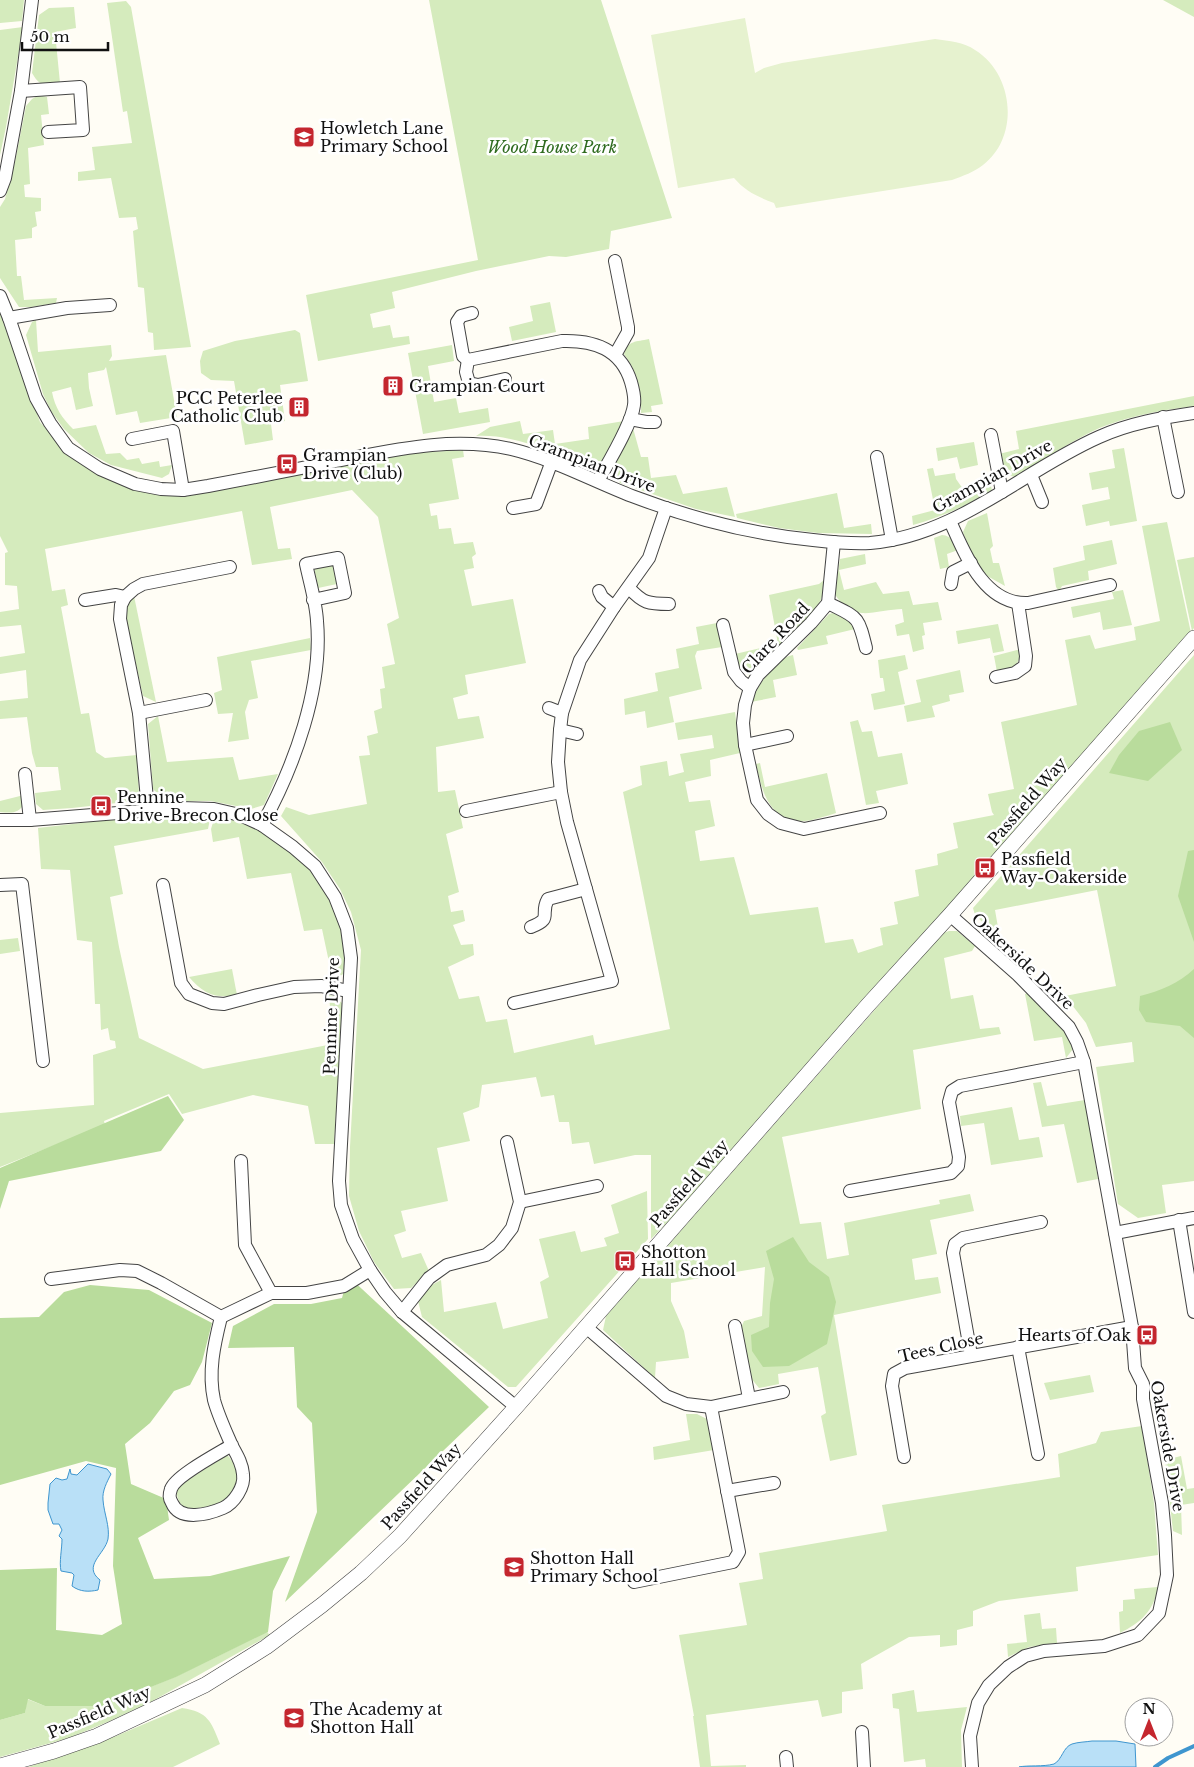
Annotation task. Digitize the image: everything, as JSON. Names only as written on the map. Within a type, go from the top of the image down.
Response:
[{"type":"street","points":[[0,191],[5,178],[21,91],[32,0]]},
{"type":"street","points":[[21,91],[80,87],[83,130],[48,132]]},
{"type":"street","points":[[616,262],[628,332],[616,354]]},
{"type":"street","name":"Grampian Drive","points":[[0,296],[36,398],[50,423],[68,448],[100,469],[135,484],[161,489],[183,490],[429,444],[462,444],[510,449],[552,461],[666,508],[701,520],[784,538],[868,543],[892,540],[950,521],[1098,437],[1130,424],[1194,413]]},
{"type":"street","points":[[9,318],[67,308],[110,305]]},
{"type":"street","points":[[468,360],[463,356],[457,322],[461,316],[472,314]]},
{"type":"street","points":[[468,360],[562,341],[590,342],[616,354],[624,365],[633,388],[634,405],[630,419],[598,481]]},
{"type":"street","points":[[468,360],[466,372],[469,383],[478,385],[504,379]]},
{"type":"street","points":[[1163,417],[1178,492]]},
{"type":"street","points":[[630,419],[655,422]]},
{"type":"street","points":[[132,440],[172,431],[183,490]]},
{"type":"street","points":[[991,435],[1002,492]]},
{"type":"street","points":[[877,457],[892,540]]},
{"type":"street","points":[[513,508],[536,504],[552,461]]},
{"type":"street","points":[[1031,474],[1042,502]]},
{"type":"street","points":[[514,1003],[612,981],[561,792],[558,762],[560,730],[562,713],[580,660],[614,607],[649,558],[666,508]]},
{"type":"street","points":[[950,521],[976,575],[1003,597],[1018,603],[1028,603],[1110,585]]},
{"type":"street","name":"Clare Road","points":[[834,542],[828,603],[812,623],[758,675],[750,688],[745,705],[743,723],[745,745],[756,800],[768,814],[781,823],[804,829],[827,830],[880,813]]},
{"type":"street","points":[[951,584],[953,572],[971,563]]},
{"type":"street","points":[[148,810],[139,713],[120,619],[121,605],[125,597],[143,584],[230,567]]},
{"type":"street","points":[[629,588],[639,598],[650,604],[669,604]]},
{"type":"street","points":[[599,591],[602,597],[614,607]]},
{"type":"street","points":[[85,600],[116,596],[125,597]]},
{"type":"street","points":[[262,825],[286,776],[310,700],[316,663],[317,621],[313,600]]},
{"type":"street","points":[[828,603],[855,616],[866,648]]},
{"type":"street","points":[[996,677],[1015,672],[1025,666],[1026,656],[1018,603]]},
{"type":"street","points":[[723,625],[734,672],[750,688]]},
{"type":"street","name":"Passfield Way","points":[[0,1766],[54,1751],[128,1722],[205,1684],[266,1647],[355,1578],[400,1536],[516,1407],[861,1012],[950,915],[1194,638]]},
{"type":"street","points":[[139,713],[206,700]]},
{"type":"street","points":[[549,708],[562,713]]},
{"type":"street","points":[[560,730],[577,734]]},
{"type":"street","points":[[745,745],[787,736]]},
{"type":"street","points":[[25,774],[30,820]]},
{"type":"street","points":[[466,811],[561,792]]},
{"type":"street","name":"Pennine Drive","points":[[0,820],[30,820],[181,808],[214,809],[240,815],[262,825],[293,847],[315,866],[335,896],[347,928],[351,958],[340,1161],[340,1204],[353,1239],[370,1270],[402,1312],[516,1407]]},
{"type":"street","points":[[0,885],[22,884],[43,1061]]},
{"type":"street","points":[[163,885],[181,983],[190,994],[212,1003],[224,1004],[294,988],[321,986],[349,991]]},
{"type":"street","points":[[531,927],[542,923],[545,919],[545,904],[548,899],[586,889]]},
{"type":"street","name":"Oakerside Drive","points":[[950,915],[1018,975],[1069,1027],[1084,1062],[1132,1327],[1135,1368],[1143,1384],[1143,1399],[1148,1414],[1162,1503],[1167,1575],[1159,1613],[1138,1635],[1104,1646],[1044,1651],[1025,1656],[1008,1667],[989,1685],[978,1703],[970,1736],[972,1767]]},
{"type":"street","points":[[850,1191],[951,1173],[958,1166],[959,1157],[950,1102],[952,1092],[960,1086],[1084,1062]]},
{"type":"street","points":[[402,1312],[428,1278],[447,1265],[486,1255],[499,1245],[512,1228],[520,1202],[507,1142]]},
{"type":"street","points":[[240,1161],[245,1245],[271,1293]]},
{"type":"street","points":[[520,1202],[596,1186]]},
{"type":"street","points":[[1115,1233],[1194,1218]]},
{"type":"street","points":[[1179,1220],[1194,1312]]},
{"type":"street","points":[[971,1355],[953,1254],[955,1244],[963,1238],[1040,1222]]},
{"type":"street","points":[[51,1279],[120,1270],[137,1271],[161,1282],[221,1317]]},
{"type":"street","points":[[221,1317],[271,1293],[308,1293],[344,1286],[370,1270]]},
{"type":"street","points":[[221,1317],[213,1350],[211,1379],[214,1401],[241,1464],[244,1476],[239,1493],[229,1505],[215,1511],[201,1514],[183,1514],[173,1506],[169,1496],[172,1486],[183,1475],[232,1446]]},
{"type":"street","points":[[735,1326],[749,1398]]},
{"type":"street","points":[[586,1327],[666,1396],[686,1404],[711,1407],[783,1392]]},
{"type":"street","name":"Tees Close","points":[[904,1457],[892,1386],[894,1374],[905,1368],[1132,1327]]},
{"type":"street","points":[[1018,1347],[1038,1454]]},
{"type":"street","points":[[634,1582],[734,1562],[739,1552],[711,1407]]},
{"type":"street","points":[[727,1491],[774,1483]]},
{"type":"street","points":[[862,1732],[864,1767]]},
{"type":"green space","points":[[0,0],[24,0],[22,21],[0,23]]},
{"type":"green space","name":"Wood House Park","points":[[429,0],[601,0],[672,218],[611,231],[609,249],[566,257],[549,256],[476,271],[392,292],[395,308],[370,314],[373,328],[390,325],[393,338],[409,336],[410,344],[318,361],[306,295],[478,260]]},
{"type":"green space","points":[[1163,0],[1194,0],[1194,17]]},
{"type":"green space","points":[[126,1],[131,7],[191,347],[154,350],[153,333],[148,332],[144,288],[138,287],[133,231],[138,229],[136,217],[119,218],[111,178],[78,181],[78,172],[95,170],[92,147],[132,143],[127,111],[123,112],[107,3]]},
{"type":"green space","points":[[74,7],[76,28],[55,32],[60,83],[50,85],[40,83],[32,73],[39,15],[49,8]]},
{"type":"green space","points":[[745,18],[755,73],[764,68],[782,63],[935,39],[956,42],[971,47],[988,61],[998,74],[1004,90],[1008,106],[1007,123],[1003,139],[995,153],[983,165],[972,172],[952,180],[776,208],[774,203],[752,193],[734,178],[678,188],[651,35]]},
{"type":"green space","points":[[23,27],[6,127],[0,155],[0,30]]},
{"type":"green space","points":[[39,95],[47,97],[49,114],[41,115],[44,145],[28,148],[30,184],[24,185],[25,197],[41,198],[41,211],[35,212],[37,226],[32,228],[32,238],[15,240],[17,276],[21,276],[24,300],[57,298],[56,303],[19,307],[0,278],[0,207],[5,199],[15,162],[26,106]]},
{"type":"green space","points":[[550,302],[556,332],[512,341],[509,327],[533,321],[530,306]]},
{"type":"green space","points":[[0,310],[40,422],[65,450],[131,488],[171,496],[200,493],[398,454],[463,450],[464,457],[452,459],[459,499],[429,504],[431,516],[437,515],[439,529],[451,528],[454,544],[473,542],[476,554],[472,557],[474,568],[464,570],[472,606],[513,599],[526,663],[465,675],[468,694],[453,698],[458,719],[479,716],[484,738],[436,747],[438,792],[455,790],[463,828],[446,834],[459,892],[448,896],[451,912],[463,910],[465,921],[453,925],[461,945],[473,944],[474,955],[448,967],[459,999],[479,996],[486,1022],[507,1019],[514,1053],[593,1035],[595,1045],[670,1029],[623,792],[642,785],[640,766],[667,761],[669,776],[684,772],[680,754],[714,748],[712,735],[678,740],[675,723],[735,712],[740,753],[710,760],[711,776],[685,782],[689,802],[710,800],[715,826],[695,831],[700,861],[734,857],[750,915],[818,907],[825,943],[853,939],[858,953],[883,945],[880,928],[898,924],[894,902],[919,896],[915,870],[938,865],[937,854],[958,848],[953,823],[994,815],[988,794],[1014,789],[1001,722],[1077,705],[1065,640],[1090,635],[1095,649],[1136,640],[1134,627],[1160,621],[1142,526],[1167,522],[1191,633],[1013,832],[706,1183],[651,1239],[651,1155],[635,1155],[594,1164],[589,1142],[572,1144],[569,1122],[559,1122],[554,1095],[541,1097],[536,1077],[482,1085],[479,1107],[463,1113],[470,1141],[437,1148],[448,1201],[401,1211],[406,1231],[394,1235],[402,1258],[421,1253],[429,1271],[411,1288],[394,1289],[374,1262],[359,1231],[349,1196],[361,950],[351,912],[340,889],[322,862],[281,816],[286,807],[309,815],[367,804],[359,756],[370,755],[367,736],[378,733],[374,711],[382,708],[380,689],[385,688],[382,667],[395,664],[387,624],[399,618],[378,517],[352,490],[270,507],[278,549],[290,548],[292,559],[252,565],[242,511],[45,549],[52,591],[65,589],[68,605],[61,607],[81,714],[89,713],[96,752],[105,758],[137,755],[139,794],[135,801],[43,810],[36,804],[35,793],[61,790],[58,767],[36,767],[27,717],[0,719],[0,701],[28,698],[26,670],[0,674],[0,657],[25,653],[21,625],[0,627],[0,612],[19,609],[17,586],[5,585],[5,553],[8,552],[0,536]]},
{"type":"green space","points":[[36,320],[38,352],[111,345],[112,356],[109,361],[166,355],[177,417],[140,423],[137,411],[116,415],[106,367],[104,370],[88,373],[93,406],[76,410],[71,387],[52,392],[59,412],[73,429],[96,425],[106,454],[120,453],[127,460],[139,458],[142,464],[159,461],[160,467],[172,465],[169,474],[162,478],[111,465],[89,453],[64,429],[51,411],[43,394],[26,335],[32,322]]},
{"type":"green space","points":[[295,330],[300,333],[308,381],[280,385],[285,421],[271,424],[273,440],[245,445],[234,381],[211,380],[201,373],[200,361],[203,351],[235,341]]},
{"type":"green space","points":[[649,339],[663,404],[651,406],[652,412],[641,413],[641,397],[638,382],[624,354],[630,344]]},
{"type":"green space","points":[[452,345],[454,361],[428,366],[434,402],[456,398],[459,413],[488,408],[490,422],[423,434],[408,353]]},
{"type":"green space","points":[[1194,396],[1194,406],[1153,413],[1113,423],[1078,439],[1015,477],[1005,474],[999,454],[1019,449],[1016,431]]},
{"type":"green space","points":[[520,421],[523,434],[553,430],[555,444],[589,439],[588,427],[624,421],[604,460],[593,466],[585,466],[519,441],[490,436],[476,436],[490,427]]},
{"type":"green space","points":[[633,428],[641,457],[648,457],[651,478],[676,475],[683,494],[727,487],[735,517],[696,509],[620,483],[616,477],[614,463]]},
{"type":"green space","points":[[974,442],[978,465],[960,469],[957,457],[938,461],[936,448]]},
{"type":"green space","points":[[1124,448],[1137,521],[1110,526],[1109,521],[1086,526],[1082,505],[1110,499],[1108,487],[1092,490],[1089,473],[1115,468],[1112,450]]},
{"type":"green space","points":[[933,468],[935,476],[955,473],[956,479],[963,489],[990,483],[992,490],[954,511],[913,525],[912,516],[935,510],[927,469]]},
{"type":"green space","points":[[837,493],[844,528],[871,524],[872,534],[818,533],[779,528],[737,518],[736,514]]},
{"type":"green space","points":[[987,513],[993,546],[990,549],[993,563],[999,563],[1005,586],[982,573],[972,555],[963,532],[968,521]]},
{"type":"green space","points":[[942,535],[950,538],[958,550],[947,554],[949,567],[940,569],[934,538]]},
{"type":"green space","points":[[1112,540],[1117,564],[1088,571],[1089,580],[1062,586],[1059,591],[1056,587],[1053,568],[1085,560],[1083,546]]},
{"type":"green space","points":[[865,554],[866,564],[839,570],[844,590],[876,582],[883,594],[909,591],[913,605],[938,602],[942,620],[923,623],[925,635],[922,636],[924,649],[913,652],[909,634],[897,636],[895,625],[904,622],[902,609],[862,613],[846,606],[836,596],[840,559]]},
{"type":"green space","points":[[1194,557],[1194,628],[1192,631],[1177,560]]},
{"type":"green space","points":[[333,563],[337,584],[318,588],[314,567]]},
{"type":"green space","points":[[827,580],[823,594],[809,620],[756,673],[750,676],[744,672],[738,664],[735,654],[778,644],[769,595],[819,584]]},
{"type":"green space","points":[[1123,590],[1132,625],[1103,630],[1100,612],[1073,618],[1071,607],[1114,599],[1112,592]]},
{"type":"green space","points":[[134,596],[156,702],[143,696],[125,615],[128,605]]},
{"type":"green space","points":[[833,613],[852,622],[855,629],[826,636],[828,644],[798,650],[797,648],[829,614]]},
{"type":"green space","points":[[717,623],[722,647],[697,651],[695,656],[702,689],[669,697],[674,722],[647,728],[645,711],[625,715],[624,699],[658,691],[655,673],[679,668],[676,649],[699,644],[696,627]]},
{"type":"green space","points":[[998,624],[1004,651],[993,653],[990,638],[958,644],[956,631]]},
{"type":"green space","points":[[310,638],[311,650],[251,661],[258,698],[249,700],[245,712],[249,739],[228,742],[233,713],[218,714],[214,693],[222,690],[217,657]]},
{"type":"green space","points":[[1021,649],[1019,660],[1015,666],[997,672],[994,656]]},
{"type":"green space","points":[[793,655],[797,675],[773,680],[776,697],[751,702],[762,681],[774,667],[780,661]]},
{"type":"green space","points":[[905,655],[908,669],[898,672],[905,704],[874,710],[871,694],[885,691],[883,678],[880,678],[878,660]]},
{"type":"green space","points":[[1194,655],[1194,1181],[1162,1185],[1166,1213],[1138,1218],[1118,1204],[1096,1067],[1134,1062],[1132,1042],[1096,1047],[1086,1023],[1065,996],[1116,986],[1097,890],[995,910],[1000,939],[975,915],[973,908]]},
{"type":"green space","points":[[960,670],[964,692],[949,695],[950,701],[932,706],[935,717],[907,722],[904,706],[921,702],[916,680]]},
{"type":"green space","points":[[158,716],[167,762],[233,757],[239,780],[278,774],[264,805],[251,809],[211,801],[165,801],[153,789],[148,724]]},
{"type":"green space","points":[[858,720],[862,732],[872,731],[878,757],[902,753],[908,784],[876,791],[879,803],[866,805],[850,722]]},
{"type":"green space","points":[[1170,722],[1182,750],[1148,781],[1109,773],[1119,755],[1139,731]]},
{"type":"green space","points":[[760,763],[765,787],[827,773],[836,813],[805,821],[783,817],[769,803],[761,785],[756,764]]},
{"type":"green space","points":[[24,795],[25,803],[20,809],[11,812],[0,812],[0,801]]},
{"type":"green space","points":[[177,812],[211,814],[208,829],[114,846],[123,894],[110,897],[139,1038],[203,1069],[333,1044],[329,995],[334,996],[343,1004],[334,1144],[315,1144],[308,1106],[253,1095],[182,1114],[169,1094],[104,1121],[105,1125],[0,1167],[0,1113],[94,1105],[93,1055],[116,1048],[115,1041],[110,1040],[108,1028],[101,1030],[100,1004],[95,1004],[92,942],[77,940],[70,870],[41,869],[38,828]]},
{"type":"green space","points":[[215,816],[241,821],[261,830],[284,846],[313,871],[330,899],[343,929],[346,972],[333,981],[322,929],[304,931],[291,873],[247,879],[239,837],[213,842],[211,829]]},
{"type":"green space","points":[[1194,850],[1194,942],[1178,896],[1188,851]]},
{"type":"green space","points":[[957,931],[975,946],[972,951],[944,958],[951,999],[973,995],[980,1029],[999,1027],[1001,1034],[913,1050],[921,1109],[782,1137],[800,1224],[821,1222],[827,1259],[849,1255],[844,1223],[940,1204],[939,1200],[970,1194],[974,1211],[930,1220],[937,1254],[912,1259],[915,1280],[938,1277],[941,1293],[834,1315],[857,1455],[830,1461],[821,1416],[826,1413],[818,1367],[778,1374],[779,1384],[759,1388],[750,1377],[741,1328],[744,1321],[762,1316],[765,1267],[671,1283],[671,1301],[684,1331],[689,1358],[656,1362],[655,1378],[603,1330],[606,1316],[937,939],[943,933]]},
{"type":"green space","points":[[18,938],[20,951],[0,954],[0,940]]},
{"type":"green space","points":[[232,969],[237,995],[216,996],[210,994],[200,988],[189,977]]},
{"type":"green space","points":[[1194,969],[1194,1038],[1180,1026],[1146,1022],[1139,1010],[1140,996],[1169,986]]},
{"type":"green space","points":[[1027,993],[1064,1027],[1073,1049],[1066,1058],[1062,1037],[1034,1041],[1025,994]]},
{"type":"green space","points":[[1041,1082],[1047,1106],[1085,1100],[1098,1179],[1077,1183],[1064,1124],[1042,1127],[1033,1083]]},
{"type":"green space","points":[[168,1096],[184,1120],[161,1151],[9,1181],[0,1209],[0,1168]]},
{"type":"green space","points":[[1012,1107],[1019,1140],[1039,1137],[1043,1157],[991,1165],[984,1123],[961,1126],[960,1116]]},
{"type":"green space","points":[[647,1191],[648,1239],[516,1387],[508,1387],[422,1317],[418,1301],[428,1287],[441,1280],[444,1312],[496,1302],[503,1329],[548,1318],[540,1282],[549,1277],[539,1239],[575,1231],[581,1252],[607,1246],[604,1238],[619,1233],[611,1205]]},
{"type":"green space","points":[[793,1237],[809,1262],[829,1277],[836,1302],[827,1344],[789,1366],[763,1367],[752,1351],[751,1335],[769,1327],[774,1279],[766,1251]]},
{"type":"green space","points":[[348,1276],[489,1407],[285,1602],[317,1512],[312,1423],[297,1407],[294,1347],[228,1348],[233,1326],[274,1304],[311,1304],[342,1298]]},
{"type":"green space","points":[[90,1285],[149,1290],[212,1323],[202,1362],[190,1385],[174,1391],[150,1423],[125,1444],[131,1484],[166,1499],[169,1520],[138,1538],[154,1579],[210,1576],[290,1556],[273,1591],[268,1632],[176,1677],[103,1706],[45,1706],[28,1699],[25,1713],[0,1720],[0,1570],[57,1568],[56,1630],[102,1635],[122,1624],[113,1566],[116,1468],[86,1461],[0,1485],[0,1318],[39,1317],[64,1292]]},
{"type":"green space","points":[[1090,1375],[1094,1392],[1050,1400],[1044,1383]]},
{"type":"green space","points":[[686,1414],[697,1414],[707,1419],[714,1450],[654,1460],[653,1447],[690,1440]]},
{"type":"green space","points":[[1142,1426],[1154,1503],[1158,1555],[1076,1567],[1078,1591],[999,1601],[973,1611],[973,1626],[957,1630],[957,1645],[940,1647],[940,1635],[909,1637],[861,1664],[863,1689],[842,1692],[842,1713],[822,1717],[818,1700],[706,1715],[711,1766],[746,1765],[746,1767],[700,1767],[694,1716],[679,1635],[747,1625],[739,1583],[763,1579],[759,1553],[887,1531],[882,1505],[1060,1477],[1058,1454],[1096,1443],[1101,1432]]},
{"type":"green space","points":[[227,1455],[237,1471],[237,1483],[231,1494],[222,1502],[211,1506],[184,1508],[178,1498],[177,1487]]},
{"type":"green space","points":[[1181,1456],[1187,1489],[1194,1488],[1194,1503],[1181,1505],[1182,1535],[1173,1531],[1165,1460]]},
{"type":"green space","points":[[1158,1587],[1153,1603],[1145,1615],[1134,1625],[1120,1633],[1119,1612],[1123,1611],[1123,1600],[1135,1599],[1134,1589]]},
{"type":"green space","points":[[1040,1613],[1042,1629],[1056,1628],[1057,1643],[1029,1647],[1008,1657],[1007,1644],[1027,1642],[1024,1615]]},
{"type":"green space","points":[[267,1632],[270,1635],[149,1703],[69,1738],[0,1757],[0,1720],[25,1713],[27,1699],[45,1706],[103,1706],[175,1677]]},
{"type":"green space","points":[[914,1690],[917,1712],[967,1707],[961,1730],[962,1767],[926,1767],[925,1759],[904,1762],[899,1709],[893,1708],[892,1694]]},
{"type":"green space","points":[[182,1708],[203,1715],[214,1729],[220,1744],[173,1767],[28,1767],[116,1736]]},
{"type":"water","points":[[88,1464],[107,1469],[111,1474],[103,1497],[108,1539],[96,1560],[93,1570],[100,1580],[98,1590],[88,1591],[72,1586],[74,1575],[61,1571],[62,1539],[59,1536],[62,1530],[59,1524],[53,1524],[48,1510],[48,1503],[50,1484],[56,1478],[67,1479],[70,1469],[71,1474],[77,1475]]},
{"type":"water","points":[[1092,1741],[1124,1742],[1124,1747],[1135,1747],[1136,1767],[1019,1767],[1054,1764],[1069,1746]]},
{"type":"waterway","points":[[1155,1767],[1168,1758],[1194,1746]]},
{"type":"place","name":"Howletch Lane Primary School","points":[[304,137]]},
{"type":"place","name":"Grampian Court","points":[[393,386]]},
{"type":"place","name":"PCC Peterlee Catholic Club","points":[[299,407]]},
{"type":"place","name":"Grampian Drive (Club)","points":[[287,464]]},
{"type":"place","name":"Pennine Drive-Brecon Close","points":[[101,806]]},
{"type":"place","name":"Passfield Way-Oakerside","points":[[985,868]]},
{"type":"place","name":"Shotton Hall School","points":[[625,1261]]},
{"type":"place","name":"Hearts of Oak","points":[[1147,1335]]},
{"type":"place","name":"Shotton Hall Primary School","points":[[514,1567]]},
{"type":"place","name":"The Academy at Shotton Hall","points":[[294,1718]]}]
